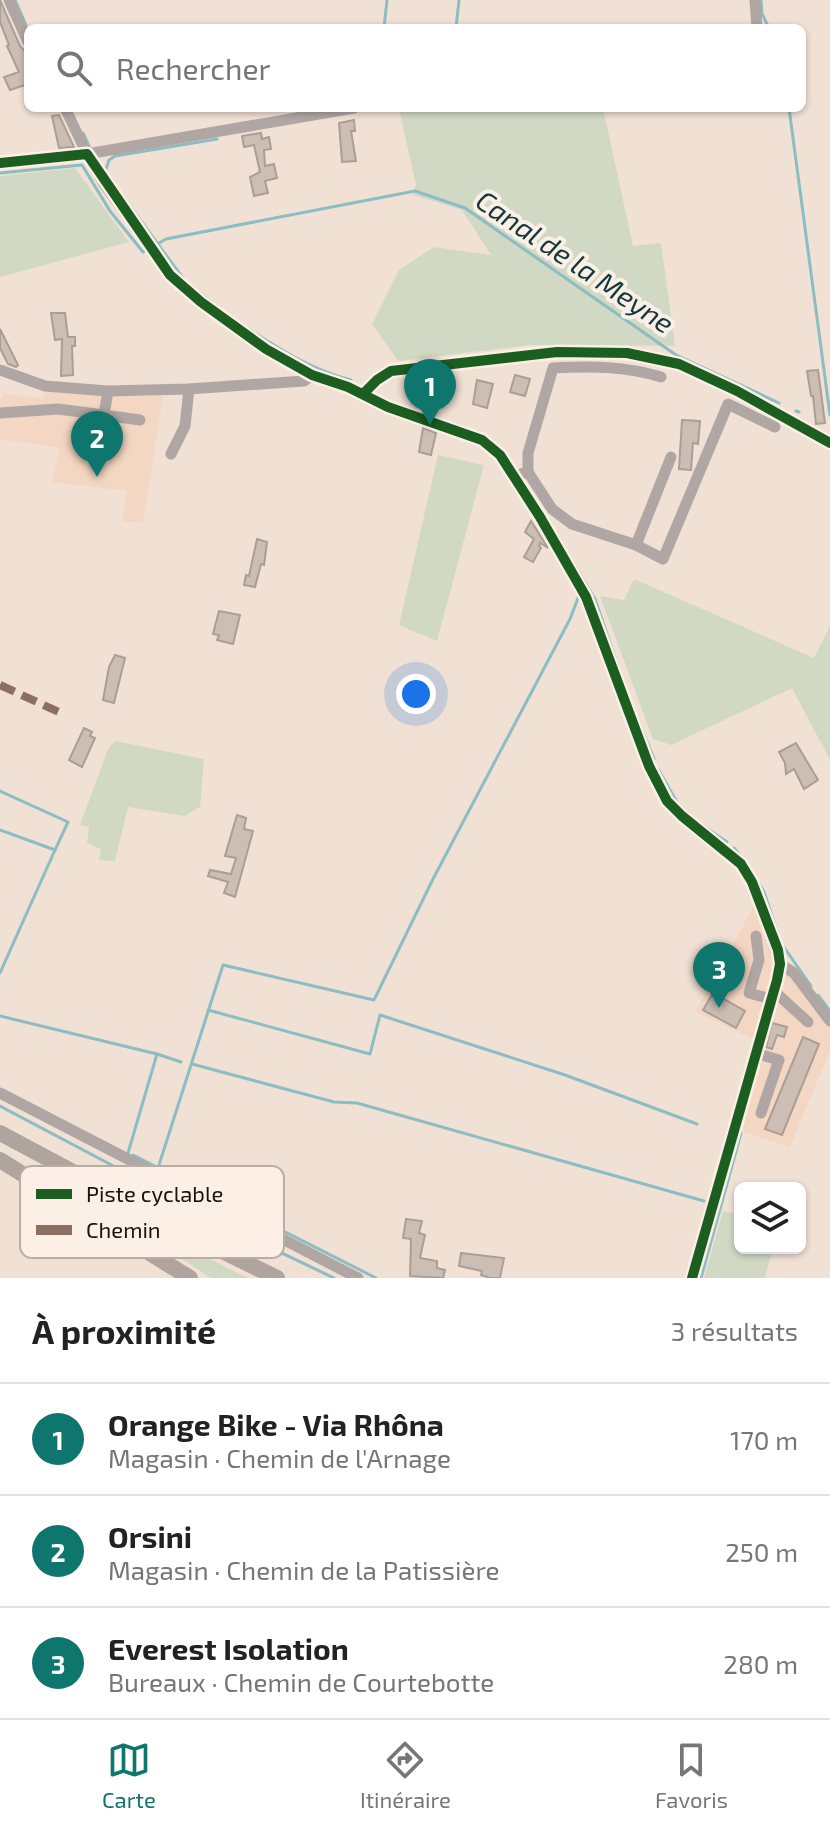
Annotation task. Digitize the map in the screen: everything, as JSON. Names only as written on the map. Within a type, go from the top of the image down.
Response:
[{"type":"highway","points":[[0,1133],[62,1166]]},
{"type":"highway","points":[[0,1160],[20,1172]]},
{"type":"highway","points":[[158,1258],[190,1278]]},
{"type":"highway","points":[[236,1258],[277,1278]]},
{"type":"street","points":[[9,0],[24,33]]},
{"type":"street","points":[[755,0],[757,24]]},
{"type":"street","points":[[67,112],[104,184],[170,275],[201,302],[266,349],[312,375],[388,407],[482,440],[495,449],[586,597],[649,766],[667,801],[741,864],[752,882],[778,950],[780,964],[692,1278]]},
{"type":"street","points":[[0,163],[87,154],[331,112]]},
{"type":"street","points":[[363,394],[391,371],[557,352],[627,353],[679,364],[737,391],[830,443]]},
{"type":"street","points":[[661,377],[637,370],[593,366],[553,368],[528,453],[528,472],[552,509],[572,524],[636,545],[663,559],[728,404],[775,427]]},
{"type":"street","points":[[0,370],[45,386],[108,391],[304,381],[312,375]]},
{"type":"street","points":[[171,454],[185,426],[189,389]]},
{"type":"street","points":[[104,415],[108,391]]},
{"type":"street","points":[[0,413],[58,409],[140,420]]},
{"type":"street","points":[[636,545],[671,457]]},
{"type":"street","points":[[514,476],[528,472]]},
{"type":"street","points":[[756,936],[759,960],[749,993],[772,995],[808,1022]]},
{"type":"street","points":[[780,964],[794,973],[830,1021]]},
{"type":"street","points":[[755,1053],[779,1060],[761,1113]]},
{"type":"street","points":[[0,1093],[141,1166]]},
{"type":"street","points":[[284,1240],[358,1278]]},
{"type":"shaded area","points":[[47,390],[93,395],[163,396],[143,522],[122,522],[127,491],[52,482],[60,448],[0,439],[0,401],[4,393],[43,399]]},
{"type":"shaded area","points":[[754,906],[790,974],[830,1026],[830,1051],[790,1147],[746,1133],[728,1123],[753,1039],[695,1012]]},
{"type":"green space","points":[[400,112],[604,112],[633,246],[661,243],[675,346],[531,345],[398,361],[372,324],[399,270],[434,247],[491,255],[462,210],[413,195],[416,185]]},
{"type":"green space","points":[[75,168],[129,242],[0,277],[0,176]]},
{"type":"green space","points":[[438,455],[484,465],[437,641],[399,625]]},
{"type":"green space","points":[[634,579],[814,658],[830,626],[830,760],[792,688],[671,745],[653,739],[600,596],[624,600]]},
{"type":"green space","points":[[115,741],[204,759],[200,807],[185,816],[128,807],[115,861],[99,860],[101,849],[87,843],[89,827],[80,825],[108,749]]},
{"type":"green space","points":[[723,1211],[734,1214],[734,1254],[771,1254],[765,1278],[704,1278]]},
{"type":"green space","points":[[181,1258],[208,1258],[248,1278],[211,1278]]},
{"type":"building","points":[[0,0],[24,50],[24,85],[10,90],[4,77],[19,72],[0,22]]},
{"type":"building","points":[[59,115],[74,147],[59,148],[52,116]]},
{"type":"building","points":[[354,120],[355,131],[351,131],[356,161],[342,162],[339,123]]},
{"type":"building","points":[[261,133],[262,139],[269,137],[271,149],[264,150],[265,166],[274,164],[277,178],[265,181],[268,193],[254,196],[250,177],[260,172],[254,145],[244,147],[242,136]]},
{"type":"building","points":[[51,313],[65,313],[68,337],[75,337],[75,346],[72,346],[73,375],[61,376],[62,339],[55,340]]},
{"type":"building","points":[[0,329],[18,365],[16,367],[8,364],[0,348]]},
{"type":"building","points":[[818,370],[825,423],[816,424],[807,371]]},
{"type":"building","points":[[515,375],[530,379],[525,396],[510,392]]},
{"type":"building","points":[[477,380],[493,384],[487,408],[473,404]]},
{"type":"building","points":[[682,420],[700,421],[698,444],[693,443],[691,470],[679,469]]},
{"type":"building","points":[[423,428],[436,433],[431,455],[419,452]]},
{"type":"building","points":[[531,521],[548,548],[540,543],[541,548],[533,562],[524,557],[534,539],[525,532]]},
{"type":"building","points":[[257,539],[267,542],[264,565],[261,564],[255,587],[244,585]]},
{"type":"building","points":[[219,611],[240,615],[233,644],[217,640],[219,635],[213,634]]},
{"type":"building","points":[[115,655],[125,658],[114,703],[103,700],[109,667]]},
{"type":"building","points":[[84,728],[92,732],[90,736],[95,738],[82,767],[69,760]]},
{"type":"building","points":[[796,743],[818,780],[804,789],[794,769],[786,774],[779,752]]},
{"type":"building","points":[[237,815],[246,818],[244,829],[253,831],[235,897],[224,893],[228,882],[208,876],[210,870],[231,874],[236,858],[225,856]]},
{"type":"building","points":[[713,993],[745,1011],[736,1028],[703,1010]]},
{"type":"building","points":[[772,1023],[787,1027],[784,1037],[777,1035],[772,1049],[766,1047]]},
{"type":"building","points":[[803,1037],[819,1044],[782,1135],[765,1129]]},
{"type":"building","points":[[406,1219],[422,1221],[419,1233],[425,1235],[420,1258],[437,1261],[437,1268],[445,1270],[443,1278],[410,1276],[411,1239],[403,1238]]},
{"type":"building","points":[[461,1253],[504,1258],[500,1278],[490,1278],[481,1275],[482,1271],[459,1266]]},
{"type":"waterway","points":[[15,0],[26,24]]},
{"type":"waterway","points":[[384,24],[387,0]]},
{"type":"waterway","points":[[456,24],[459,0]]},
{"type":"waterway","points":[[761,0],[762,14],[767,24]]},
{"type":"waterway","points":[[790,112],[830,415]]},
{"type":"waterway","points":[[83,133],[90,148]]},
{"type":"waterway","points":[[217,139],[115,156],[109,160],[105,172],[185,281],[221,310]]},
{"type":"waterway","name":"Canal de la Meyne","points":[[0,173],[82,165],[110,211],[143,252],[146,250]]},
{"type":"waterway","name":"Canal de la Meyne","points":[[154,246],[166,239],[415,191],[465,208],[676,355],[779,403]]},
{"type":"waterway","points":[[230,317],[302,361],[351,380]]},
{"type":"waterway","points":[[554,531],[595,599],[621,675]]},
{"type":"waterway","points":[[159,1166],[223,965],[374,1000],[433,879],[570,619],[580,593]]},
{"type":"waterway","points":[[632,705],[654,759]]},
{"type":"waterway","points":[[658,769],[678,804],[690,815]]},
{"type":"waterway","points":[[0,791],[68,822],[55,850],[0,830]]},
{"type":"waterway","points":[[702,825],[727,842]]},
{"type":"waterway","points":[[734,848],[741,857]]},
{"type":"waterway","points":[[0,973],[55,850]]},
{"type":"waterway","points":[[749,866],[764,892],[781,943],[811,986]]},
{"type":"waterway","points":[[818,995],[830,1011]]},
{"type":"waterway","points":[[208,1010],[370,1054],[380,1015],[565,1075],[697,1124]]},
{"type":"waterway","points":[[0,1016],[157,1054]]},
{"type":"waterway","points":[[128,1153],[157,1054],[181,1062]]},
{"type":"waterway","points":[[192,1064],[334,1102],[357,1103],[704,1201]]},
{"type":"waterway","points":[[0,1106],[113,1166]]},
{"type":"waterway","points":[[701,1278],[741,1133]]},
{"type":"waterway","points":[[133,1155],[155,1166]]},
{"type":"waterway","points":[[284,1231],[376,1278]]},
{"type":"waterway","points":[[284,1254],[334,1278]]},
{"type":"marked path","points":[[0,685],[61,713]]},
{"type":"cycle path","points":[[0,163],[87,154],[170,275],[201,302],[266,349],[312,375],[348,387],[388,407],[482,440],[500,455],[540,517],[586,597],[649,766],[667,801],[741,864],[752,882],[778,950],[780,964],[777,980],[692,1278]]},
{"type":"cycle path","points":[[363,394],[391,371],[557,352],[627,353],[679,364],[737,391],[830,443]]},
{"type":"place","name":"Orange Bike - Via Rhôna","points":[[430,425]]},
{"type":"place","name":"Orsini","points":[[97,477]]},
{"type":"place","name":"Everest Isolation","points":[[719,1008]]}]
